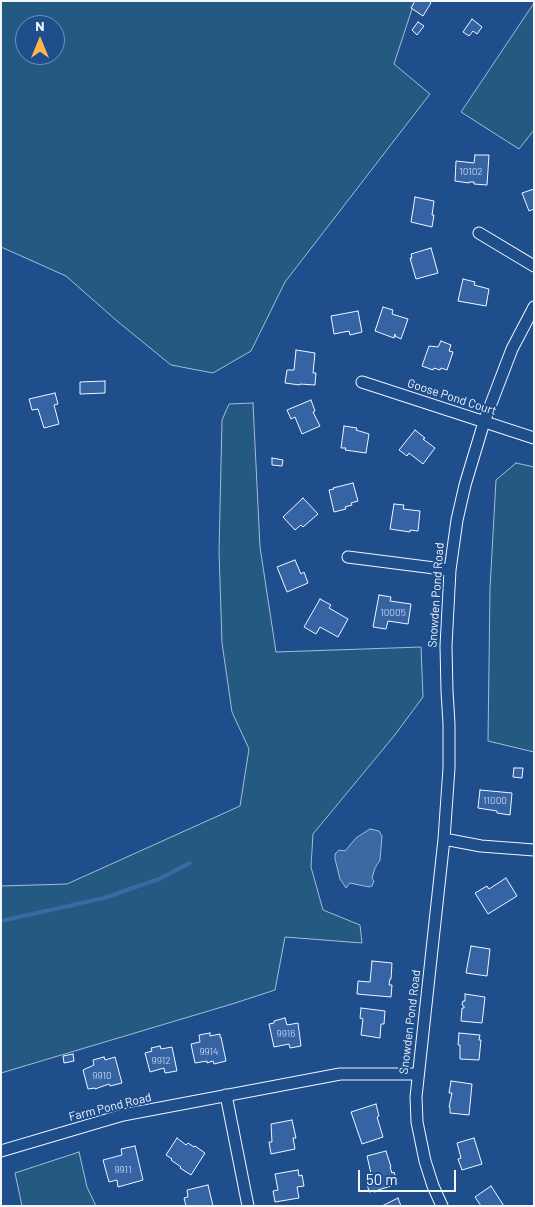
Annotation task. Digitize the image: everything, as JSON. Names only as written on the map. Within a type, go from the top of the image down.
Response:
[{"type":"street","points":[[479,233],[534,266]]},
{"type":"street","name":"Snowden Pond Road","points":[[442,1206],[433,1186],[420,1141],[416,1098],[417,1074],[444,839],[449,768],[446,646],[450,570],[457,520],[465,485],[484,422],[512,349],[534,307]]},
{"type":"street","name":"Goose Pond Court","points":[[362,382],[534,438]]},
{"type":"street","points":[[348,557],[450,570]]},
{"type":"street","points":[[444,839],[481,846],[534,850]]},
{"type":"street","name":"Farm Pond Road","points":[[1,1151],[123,1115],[340,1074],[417,1074]]},
{"type":"street","points":[[226,1096],[248,1206]]},
{"type":"shaded area","points":[[1,1],[416,1],[394,64],[430,94],[285,282],[251,351],[213,373],[171,365],[66,276],[1,247]]},
{"type":"shaded area","points":[[534,3],[534,130],[519,149],[461,112]]},
{"type":"shaded area","points":[[253,403],[260,547],[276,652],[421,647],[423,697],[394,736],[313,834],[311,867],[323,910],[360,925],[362,943],[285,937],[275,990],[1,1073],[1,886],[67,884],[240,806],[249,749],[232,712],[222,643],[219,552],[222,420],[229,404]]},
{"type":"shaded area","points":[[516,463],[534,467],[534,752],[488,741],[490,588],[496,480]]},
{"type":"shaded area","points":[[370,829],[379,831],[382,836],[380,860],[375,868],[372,886],[350,883],[346,888],[340,879],[335,854],[339,850],[345,851],[356,838]]},
{"type":"shaded area","points":[[79,1152],[87,1187],[96,1206],[22,1206],[15,1173]]},
{"type":"building","points":[[415,1],[429,1],[431,3],[423,16],[411,8]]},
{"type":"building","points":[[472,19],[482,27],[477,34],[473,31],[469,36],[463,32]]},
{"type":"building","points":[[418,22],[424,26],[417,35],[412,30]]},
{"type":"building","points":[[475,155],[489,155],[487,185],[455,181],[456,161],[474,163]]},
{"type":"building","points":[[534,189],[534,209],[529,211],[522,193]]},
{"type":"building","points":[[415,197],[434,201],[432,227],[411,222]]},
{"type":"building","points":[[431,248],[438,273],[416,279],[410,258],[412,258],[411,254]]},
{"type":"building","points":[[463,279],[475,282],[474,285],[489,289],[486,306],[458,301]]},
{"type":"building","points":[[383,307],[393,310],[392,314],[408,319],[401,339],[395,336],[395,334],[394,338],[375,331]]},
{"type":"building","points":[[358,311],[362,332],[350,335],[349,331],[334,334],[331,316]]},
{"type":"building","points":[[441,341],[451,345],[449,351],[453,352],[447,370],[434,368],[433,370],[422,366],[429,346],[438,347]]},
{"type":"building","points":[[296,350],[315,353],[313,373],[316,373],[315,385],[285,383],[287,370],[294,370]]},
{"type":"building","points":[[105,381],[105,393],[80,394],[80,382]]},
{"type":"building","points":[[55,393],[58,404],[54,405],[59,424],[44,428],[38,409],[32,410],[29,399]]},
{"type":"building","points":[[311,400],[315,411],[313,412],[320,426],[302,434],[295,417],[291,419],[287,410]]},
{"type":"building","points":[[344,426],[357,428],[356,430],[369,434],[366,453],[341,448]]},
{"type":"building","points":[[415,430],[435,448],[423,464],[409,453],[407,456],[399,450]]},
{"type":"building","points":[[272,458],[283,460],[282,466],[272,465]]},
{"type":"building","points":[[353,483],[358,501],[345,507],[346,509],[334,512],[329,490]]},
{"type":"building","points":[[303,498],[318,514],[303,527],[301,525],[295,530],[283,517]]},
{"type":"building","points":[[394,504],[404,505],[403,509],[420,511],[418,531],[410,530],[410,532],[390,529]]},
{"type":"building","points":[[295,560],[301,574],[304,572],[308,583],[287,592],[277,567]]},
{"type":"building","points":[[379,595],[391,597],[390,601],[411,604],[408,624],[388,621],[386,629],[373,627]]},
{"type":"building","points":[[320,599],[331,605],[329,608],[348,619],[338,637],[320,627],[316,634],[304,627]]},
{"type":"building","points":[[514,768],[523,768],[522,778],[513,777]]},
{"type":"building","points":[[480,790],[512,793],[510,815],[478,808]]},
{"type":"building","points":[[506,878],[517,896],[488,914],[475,893],[487,886],[489,889]]},
{"type":"building","points":[[471,946],[490,949],[487,976],[466,973]]},
{"type":"building","points":[[372,961],[392,963],[389,985],[392,985],[391,997],[357,994],[358,981],[370,982]]},
{"type":"building","points":[[465,994],[485,997],[482,1023],[461,1021]]},
{"type":"building","points":[[361,1008],[385,1011],[384,1024],[381,1024],[380,1038],[361,1035],[363,1019],[360,1018]]},
{"type":"building","points":[[285,1018],[287,1025],[298,1023],[301,1046],[290,1048],[289,1044],[274,1047],[269,1024]]},
{"type":"building","points":[[210,1033],[210,1036],[220,1034],[226,1061],[214,1064],[213,1061],[195,1063],[191,1044],[200,1042],[199,1035]]},
{"type":"building","points":[[459,1033],[480,1035],[479,1060],[460,1059]]},
{"type":"building","points":[[160,1046],[161,1049],[172,1047],[177,1071],[165,1073],[164,1068],[150,1072],[145,1053],[152,1051],[151,1048]]},
{"type":"building","points":[[73,1054],[74,1061],[64,1063],[63,1056]]},
{"type":"building","points":[[104,1057],[105,1060],[115,1057],[122,1083],[88,1089],[83,1070],[94,1065],[93,1060]]},
{"type":"building","points":[[451,1081],[472,1084],[469,1115],[450,1113],[449,1107],[452,1093],[449,1093]]},
{"type":"building","points":[[376,1104],[379,1116],[377,1117],[383,1137],[362,1144],[351,1112]]},
{"type":"building","points":[[292,1120],[296,1138],[293,1138],[295,1149],[271,1154],[269,1142],[272,1142],[271,1124]]},
{"type":"building","points":[[177,1138],[186,1145],[188,1143],[205,1153],[191,1175],[166,1155]]},
{"type":"building","points":[[474,1138],[482,1164],[462,1170],[458,1159],[461,1158],[457,1143]]},
{"type":"building","points":[[135,1146],[143,1180],[118,1187],[117,1180],[109,1182],[103,1160],[122,1155],[121,1149]]},
{"type":"building","points":[[386,1151],[392,1173],[394,1172],[398,1184],[369,1192],[366,1179],[372,1178],[367,1156]]},
{"type":"building","points":[[298,1170],[299,1176],[302,1175],[304,1186],[297,1187],[299,1198],[275,1202],[273,1191],[278,1190],[275,1174]]},
{"type":"building","points":[[208,1185],[213,1206],[186,1206],[184,1198],[188,1197],[187,1190]]},
{"type":"building","points":[[491,1186],[504,1206],[481,1206],[475,1197]]},
{"type":"building","points":[[398,1198],[401,1206],[382,1206]]},
{"type":"waterway","points":[[1,921],[104,898],[159,879],[190,863]]}]
